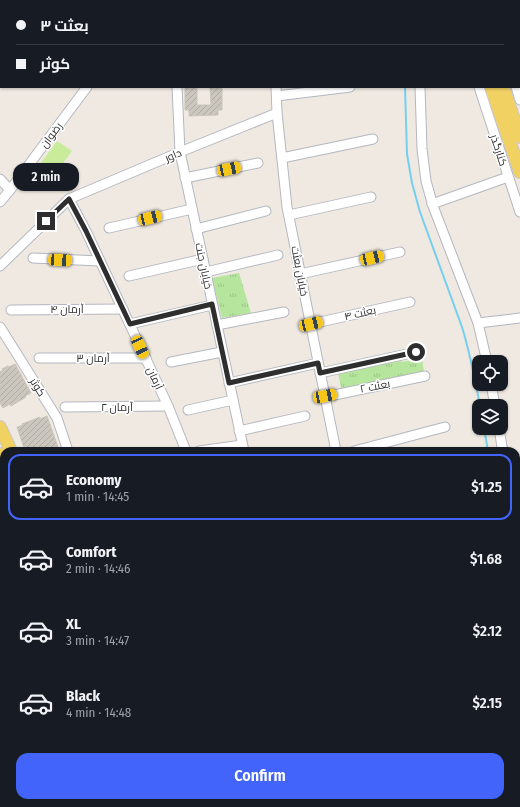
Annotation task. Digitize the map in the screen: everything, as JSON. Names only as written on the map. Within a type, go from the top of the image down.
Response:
[{"type":"main road","points":[[491,88],[520,172]]},
{"type":"main road","points":[[503,88],[520,136]]},
{"type":"main road","points":[[0,427],[8,447]]},
{"type":"street","name":"رضوان","points":[[0,202],[86,88]]},
{"type":"street","name":"خیابان جنت","points":[[177,88],[180,152],[243,447]]},
{"type":"street","points":[[276,92],[335,88]]},
{"type":"street","points":[[420,88],[422,149],[426,181],[432,204],[478,324],[485,355]]},
{"type":"street","name":"کنارگذر","points":[[479,88],[520,212]]},
{"type":"street","points":[[516,88],[520,100]]},
{"type":"street","name":"خیابان بعثت","points":[[276,92],[287,207],[335,447]]},
{"type":"street","name":"داور","points":[[69,199],[277,113]]},
{"type":"street","points":[[282,158],[373,138]]},
{"type":"street","points":[[185,178],[258,163]]},
{"type":"street","points":[[432,204],[508,176]]},
{"type":"street","points":[[0,179],[10,190]]},
{"type":"street","points":[[289,215],[371,197]]},
{"type":"street","points":[[0,266],[69,199]]},
{"type":"street","name":"آرمان","points":[[69,199],[86,231],[146,358],[184,447]]},
{"type":"street","points":[[109,228],[192,209]]},
{"type":"street","points":[[196,229],[266,212]]},
{"type":"street","points":[[300,274],[400,252]]},
{"type":"street","points":[[206,272],[278,255]]},
{"type":"street","points":[[32,258],[100,261]]},
{"type":"street","points":[[129,276],[203,259]]},
{"type":"street","name":"بعثت ۴","points":[[311,324],[410,302]]},
{"type":"street","points":[[130,324],[212,304]]},
{"type":"street","name":"آرمان ۴","points":[[11,310],[123,309]]},
{"type":"street","points":[[217,326],[284,312]]},
{"type":"street","points":[[478,324],[520,318]]},
{"type":"street","name":"کوثر","points":[[0,327],[57,418],[67,447]]},
{"type":"street","points":[[171,362],[222,352]]},
{"type":"street","points":[[320,373],[416,352]]},
{"type":"street","name":"آرمان ۳","points":[[39,358],[146,358]]},
{"type":"street","points":[[229,383],[318,363]]},
{"type":"street","name":"بعثت ۲","points":[[325,396],[425,376]]},
{"type":"street","points":[[188,410],[233,400]]},
{"type":"street","name":"آرمان ۲","points":[[65,407],[168,406]]},
{"type":"street","points":[[239,431],[305,416]]},
{"type":"street","points":[[369,447],[445,427]]},
{"type":"street","points":[[500,435],[502,447]]},
{"type":"green space","points":[[57,141],[72,151],[49,182],[35,171]]},
{"type":"green space","points":[[239,273],[251,313],[222,318],[212,278]]},
{"type":"green space","points":[[422,358],[424,373],[342,391],[338,373],[399,360],[402,362]]},
{"type":"building","points":[[185,88],[197,88],[197,105],[211,105],[210,88],[222,88],[222,110],[218,110],[218,115],[189,116],[189,110],[185,110]]},
{"type":"building","points":[[15,364],[31,393],[11,406],[10,404],[3,408],[0,403],[0,372],[3,370],[2,369]]},
{"type":"building","points":[[47,416],[58,447],[24,447],[17,427],[40,417],[40,419]]},
{"type":"waterway","points":[[405,88],[407,154],[412,183],[420,212],[462,327],[470,356],[479,399]]},
{"type":"waterway","points":[[485,435],[487,447]]},
{"type":"route","points":[[46,221],[69,199],[86,231],[130,324],[212,304],[229,383],[318,363],[320,373],[416,352]]}]
